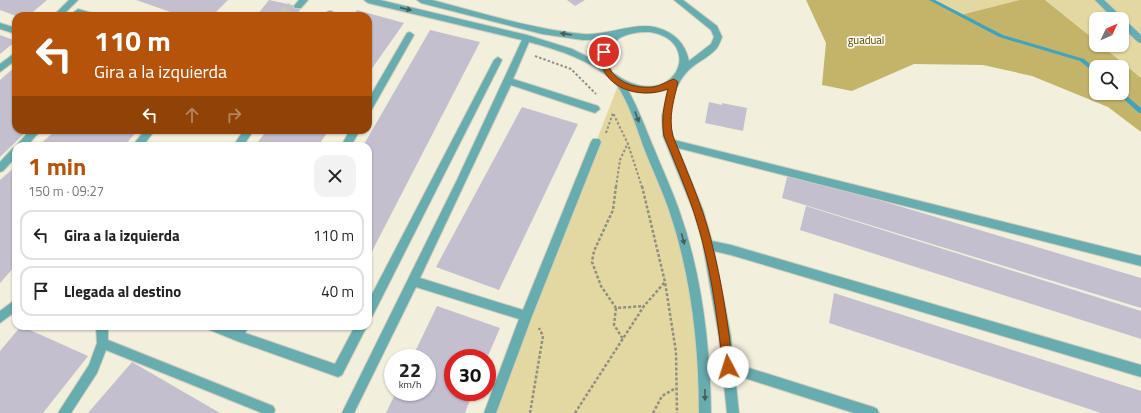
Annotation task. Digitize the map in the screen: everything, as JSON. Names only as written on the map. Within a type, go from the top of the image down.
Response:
[{"type":"street","points":[[61,12],[74,0]]},
{"type":"street","points":[[368,0],[527,38],[585,58],[597,64],[619,83],[630,100],[670,200],[686,252],[705,368],[705,413]]},
{"type":"street","points":[[421,0],[534,29],[582,37],[618,34],[636,29],[656,31],[666,34],[680,46],[684,53],[684,69],[680,76],[674,82],[664,87],[653,90],[641,90],[629,88],[619,83]]},
{"type":"street","points":[[678,0],[714,28],[718,37],[714,46],[684,69]]},
{"type":"street","points":[[1099,0],[1111,12]]},
{"type":"street","points":[[0,26],[12,30]]},
{"type":"street","points":[[1129,29],[1141,40]]},
{"type":"street","points":[[609,74],[603,63],[604,52],[609,42],[618,34]]},
{"type":"street","points":[[372,101],[410,35]]},
{"type":"street","points":[[348,413],[413,281],[527,38]]},
{"type":"street","points":[[0,69],[12,58]]},
{"type":"street","points":[[372,305],[498,60]]},
{"type":"street","points":[[508,81],[595,109]]},
{"type":"street","points":[[674,82],[667,112],[666,127],[698,210],[708,245],[720,303],[732,413]]},
{"type":"street","points":[[25,142],[32,134]]},
{"type":"street","points":[[140,142],[147,134]]},
{"type":"street","points":[[490,413],[526,316],[596,142]]},
{"type":"street","points":[[672,143],[1141,262]]},
{"type":"street","points":[[0,168],[12,155]]},
{"type":"street","points":[[708,245],[731,250],[1141,371]]},
{"type":"street","points":[[413,281],[526,316]]},
{"type":"street","points":[[0,318],[12,308]]},
{"type":"street","points":[[64,413],[93,369],[103,343],[102,330]]},
{"type":"street","points":[[223,330],[338,371],[359,330]]},
{"type":"street","points":[[237,336],[241,330]]},
{"type":"street","points":[[103,343],[269,410]]},
{"type":"street","points":[[728,367],[873,413]]},
{"type":"path","points":[[542,43],[535,56],[571,69],[597,95]]},
{"type":"path","points":[[613,113],[634,111]]},
{"type":"path","points":[[606,134],[613,113]]},
{"type":"path","points":[[613,113],[628,144],[641,181],[665,282],[676,352],[677,413]]},
{"type":"path","points":[[616,308],[607,297],[596,276],[592,260],[613,210],[621,153],[628,144]]},
{"type":"path","points":[[575,413],[644,306],[665,282]]},
{"type":"path","points":[[616,308],[644,306]]},
{"type":"path","points":[[616,308],[613,318],[616,332],[622,339]]},
{"type":"path","points":[[530,413],[543,336],[537,325],[535,333]]},
{"type":"path","points":[[653,413],[662,396],[677,388]]},
{"type":"shaded area","points":[[931,0],[1025,0],[968,19]]},
{"type":"shaded area","points":[[1045,0],[1141,0],[1141,78],[1129,68],[1129,60],[1119,60],[1109,52],[1129,52],[1129,12],[1089,12],[1089,35]]},
{"type":"shaded area","points":[[619,83],[630,100],[686,252],[705,413],[490,413],[496,401],[496,398]]},
{"type":"green space","name":"guadual","points":[[806,0],[932,0],[961,15],[1020,0],[1045,0],[1089,35],[1089,52],[1109,52],[1119,60],[1089,60],[1089,99],[1032,76],[983,65],[914,64],[852,91],[822,85],[826,43]]},
{"type":"green space","name":"guadual","points":[[1129,68],[1141,78],[1141,132],[1108,107],[1091,100],[1129,100]]},
{"type":"building","points":[[0,0],[47,0],[33,12],[12,12],[12,14],[0,10]]},
{"type":"building","points":[[136,0],[228,0],[216,12],[170,12]]},
{"type":"building","points":[[269,0],[302,7],[299,12],[259,12]]},
{"type":"building","points":[[567,0],[585,0],[575,6]]},
{"type":"building","points":[[372,14],[404,23],[372,68]]},
{"type":"building","points":[[430,30],[480,42],[372,251],[372,142],[365,142],[370,134],[372,134],[372,130]]},
{"type":"building","points":[[0,35],[12,40],[12,44],[0,54]]},
{"type":"building","points":[[12,70],[12,134],[24,134],[16,142],[12,142],[12,145],[0,157],[0,80]]},
{"type":"building","points":[[709,102],[747,108],[743,131],[705,123]]},
{"type":"building","points":[[522,107],[578,124],[499,290],[436,267]]},
{"type":"building","points":[[52,134],[134,134],[128,142],[42,142]]},
{"type":"building","points":[[264,134],[326,134],[321,142],[258,142]]},
{"type":"building","points":[[12,170],[12,270],[0,283],[0,180]]},
{"type":"building","points":[[788,173],[1141,278],[1141,308],[782,198]]},
{"type":"building","points":[[806,206],[1141,311],[1141,339],[800,230]]},
{"type":"building","points":[[834,293],[1141,391],[1141,413],[1101,413],[829,323]]},
{"type":"building","points":[[437,306],[500,328],[491,349],[444,349],[444,401],[470,401],[465,413],[386,413],[392,401],[436,401],[436,349],[416,349]]},
{"type":"building","points":[[18,330],[30,330],[88,356],[43,413],[0,413],[0,351]]},
{"type":"building","points":[[132,362],[220,413],[88,413]]},
{"type":"waterway","points":[[931,0],[1001,36],[1082,60],[1089,66]]},
{"type":"waterway","points":[[1128,100],[1141,111]]},
{"type":"tunnel","points":[[285,12],[291,5]]},
{"type":"route","points":[[604,52],[603,63],[609,74],[619,83],[629,88],[653,90],[674,82],[667,112],[666,127],[668,136],[698,210],[707,240],[720,303],[728,367]]}]
